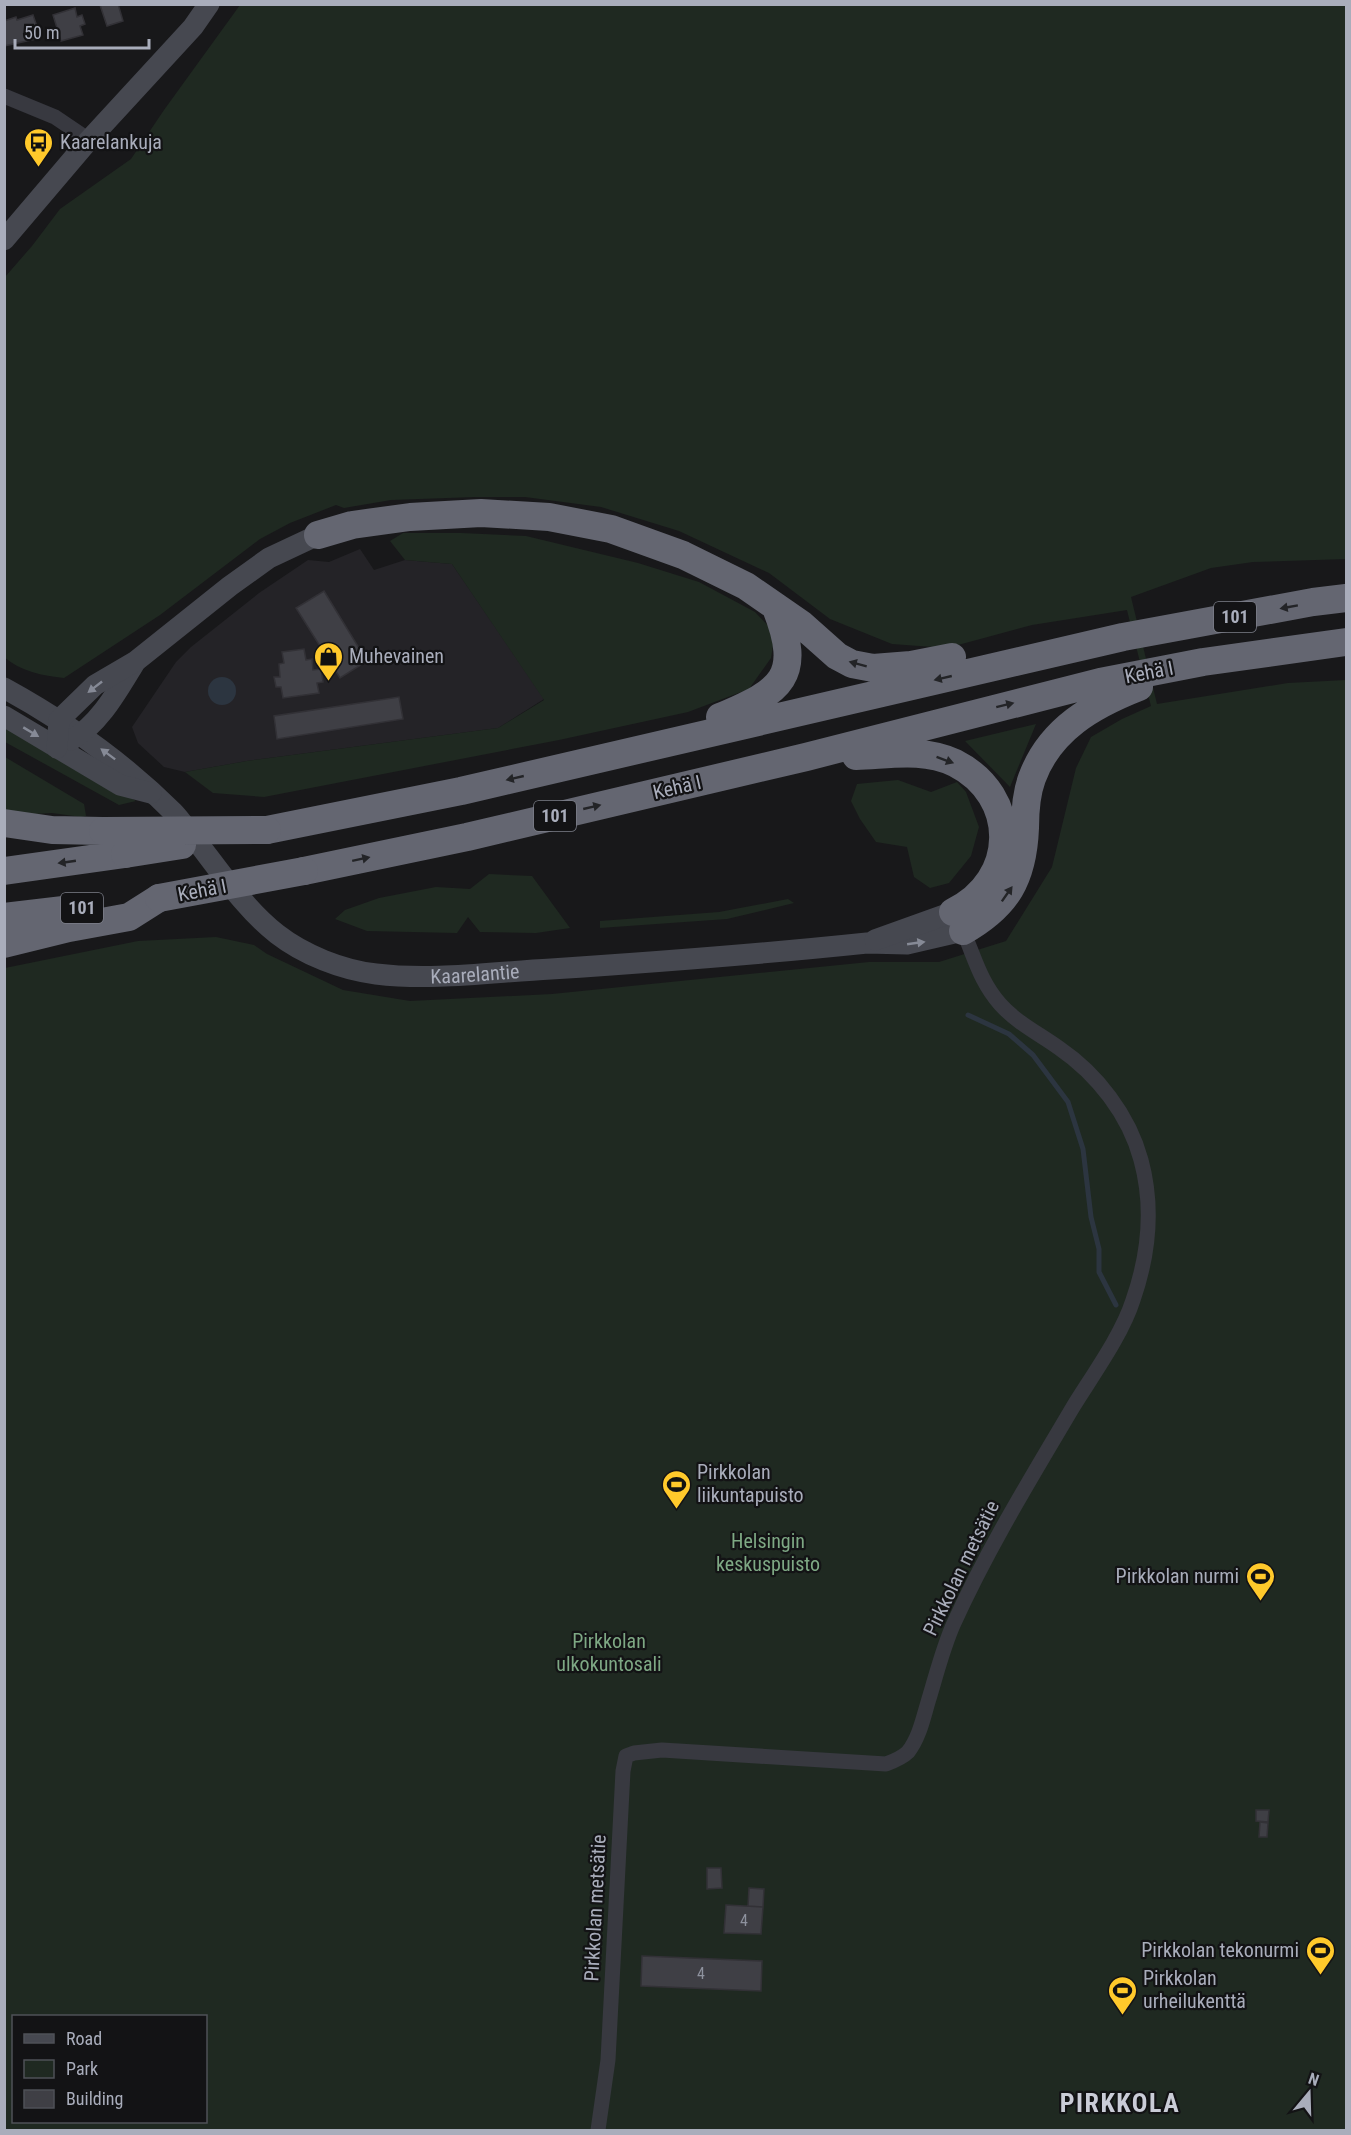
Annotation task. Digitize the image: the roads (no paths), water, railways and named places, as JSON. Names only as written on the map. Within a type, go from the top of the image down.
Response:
[{"type":"highway","points":[[318,535],[352,525],[410,517],[481,513],[549,517],[612,530],[683,555],[746,586],[801,624],[837,656],[852,664],[873,668],[911,665],[1003,647],[1123,637]]},
{"type":"highway","name":"Kehä I","points":[[4,871],[125,854],[267,830],[461,791],[1123,637],[1313,602],[1347,598]]},
{"type":"highway","points":[[654,746],[745,707],[771,692],[783,677],[788,663],[789,648],[776,608]]},
{"type":"highway","name":"Kehä I","points":[[4,917],[159,898],[303,871],[467,837],[806,757],[1100,682],[1203,662],[1347,642]]},
{"type":"highway","points":[[958,921],[985,918],[1013,885],[1023,855],[1024,815],[1031,779],[1042,756],[1055,737],[1078,717],[1106,700],[1203,662]]},
{"type":"highway","points":[[806,757],[918,752],[955,764],[977,777],[989,791],[1001,821],[1003,837],[1001,856],[995,874],[986,888],[968,905],[958,921]]},
{"type":"highway","points":[[4,823],[52,830],[267,830]]},
{"type":"highway","points":[[4,944],[69,928],[129,917],[159,898]]},
{"type":"main road","points":[[4,240],[89,140],[193,27],[209,4]]},
{"type":"main road","points":[[57,748],[59,720],[95,685],[136,661],[269,558],[318,535]]},
{"type":"main road","points":[[57,748],[82,735],[113,698],[136,661]]},
{"type":"main road","name":"Kaarelantie","points":[[4,688],[82,735],[132,772],[174,812],[255,915],[279,935],[311,954],[350,969],[391,975],[429,976],[595,966],[867,943],[921,943],[958,921]]},
{"type":"main road","name":"Kaarelantie","points":[[4,716],[120,785],[152,793]]},
{"type":"street","points":[[4,96],[55,117],[89,140]]},
{"type":"street","name":"Pirkkolan metsätie","points":[[598,2130],[608,2060],[623,1771],[626,1756],[634,1753],[673,1750],[764,1758],[886,1764],[906,1754],[922,1723],[953,1625],[996,1539],[1110,1346],[1132,1304],[1139,1282],[1147,1245],[1150,1212],[1142,1163],[1131,1132],[1114,1103],[1084,1067],[1020,1023],[1000,1003],[977,969],[958,921]]},
{"type":"water","points":[[222,677],[232,681],[236,691],[232,701],[222,705],[212,701],[208,691],[212,681]]},
{"type":"waterway","points":[[968,1015],[1009,1034],[1033,1055],[1068,1102],[1083,1149],[1091,1217],[1099,1249],[1099,1272],[1116,1305]]},
{"type":"place","name":"Kaarelankuja","points":[[39,168]]},
{"type":"place","name":"Muhevainen","points":[[328,682]]},
{"type":"place","name":"Pirkkolan liikuntapuisto","points":[[676,1510]]},
{"type":"place","name":"Pirkkolan nurmi","points":[[1260,1602]]},
{"type":"place","name":"Pirkkolan tekonurmi","points":[[1320,1976]]},
{"type":"place","name":"Pirkkolan urheilukenttä","points":[[1122,2016]]},
{"type":"district","name":"PIRKKOLA","points":[[1120,2103]]},
{"type":"park label","name":"Helsingin keskuspuisto","points":[[768,1552]]},
{"type":"park label","name":"Pirkkolan ulkokuntosali","points":[[609,1652]]}]
